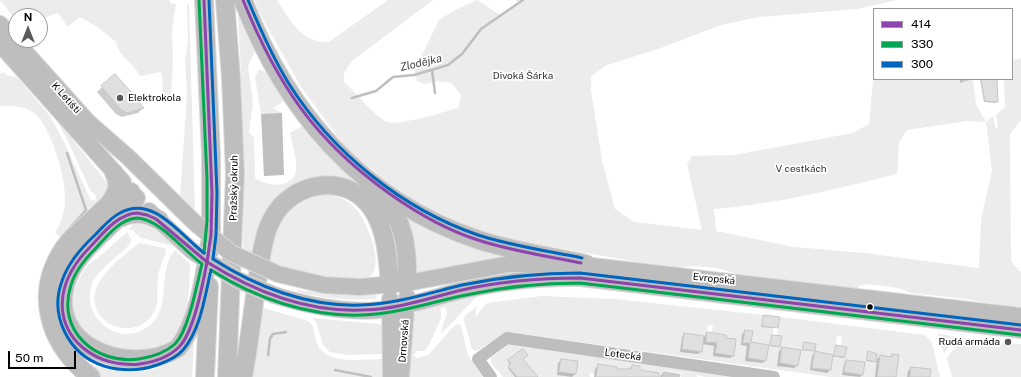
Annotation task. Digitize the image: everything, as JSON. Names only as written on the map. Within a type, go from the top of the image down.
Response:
[{"type":"highway","points":[[204,0],[211,154],[211,236],[205,377]]},
{"type":"highway","name":"Pražský okruh","points":[[225,0],[233,106],[235,174],[227,377]]},
{"type":"highway","points":[[243,0],[270,61],[296,104],[331,146],[386,200],[399,220],[407,253],[407,283]]},
{"type":"highway","points":[[106,207],[116,192],[118,184],[114,173]]},
{"type":"highway","points":[[369,182],[415,211],[460,233],[498,245],[586,264]]},
{"type":"highway","points":[[243,377],[251,314],[266,234],[276,212],[286,200],[296,193],[313,186],[330,185],[349,190],[364,200],[374,211],[382,228],[386,245],[390,286]]},
{"type":"highway","points":[[138,197],[120,218],[76,262],[67,281],[62,304],[66,324],[80,349],[90,358],[104,366],[120,370],[142,370],[155,366],[166,360],[178,348],[190,326],[197,305],[211,236]]},
{"type":"highway","points":[[91,377],[70,358],[59,343],[50,320],[48,296],[53,271],[64,248],[106,207],[117,198],[138,197]]},
{"type":"highway","points":[[120,218],[131,214],[143,214],[159,220]]},
{"type":"main road","name":"K Letišti","points":[[0,24],[88,122],[137,166],[194,222],[231,253],[278,274]]},
{"type":"main road","name":"K Letišti","points":[[0,44],[114,173],[159,220],[192,251],[238,280],[274,296]]},
{"type":"main road","points":[[137,166],[141,179],[138,197],[154,192],[168,197]]},
{"type":"main road","name":"Evropská","points":[[278,274],[351,288],[390,286],[509,264],[545,262],[586,264],[1021,316]]},
{"type":"main road","name":"Evropská","points":[[274,296],[330,309],[359,311],[390,309],[406,306],[460,291],[506,282],[544,278],[580,278],[1021,330]]},
{"type":"main road","name":"Drnovská","points":[[401,377],[407,283]]},
{"type":"main road","name":"Drnovská","points":[[390,286],[392,377]]},
{"type":"street","name":"Letecká","points":[[492,377],[478,359],[507,338],[774,377]]},
{"type":"green space","points":[[0,0],[170,0],[170,3],[176,4],[172,30],[173,62],[171,95],[164,103],[162,95],[163,80],[161,72],[140,76],[117,47],[116,42],[99,28],[80,17],[68,27],[58,13],[48,16],[48,8],[8,8],[8,10]]},
{"type":"green space","points":[[237,0],[255,51],[248,66],[253,103],[249,132],[254,138],[255,178],[265,183],[278,185],[284,184],[294,177],[296,162],[290,133],[304,125],[364,188],[346,180],[336,178],[316,178],[297,184],[288,189],[255,257],[243,250],[241,72]]},
{"type":"green space","points":[[255,0],[277,0],[292,23],[304,35],[320,42],[329,42],[388,0],[433,0],[352,61],[344,73],[344,82],[378,116],[387,122],[393,123],[423,118],[459,107],[461,95],[452,83],[438,81],[425,84],[417,81],[414,67],[424,51],[439,20],[455,10],[477,0],[500,15],[518,4],[516,0],[897,0],[858,9],[759,17],[721,25],[658,49],[607,65],[591,76],[591,90],[602,160],[615,209],[634,222],[702,230],[687,164],[692,156],[734,155],[853,133],[869,124],[873,80],[961,80],[962,82],[973,80],[976,104],[986,122],[993,116],[995,128],[998,127],[996,115],[1005,107],[1004,80],[1013,80],[1013,60],[1021,58],[1021,120],[1010,134],[1011,261],[1019,271],[1021,271],[1021,307],[1015,306],[1014,308],[966,299],[911,293],[898,288],[868,284],[858,286],[858,289],[856,289],[751,278],[717,268],[693,266],[670,268],[559,248],[508,241],[453,222],[397,190],[347,149],[301,87],[259,12]],"holes":[[[967,121],[986,122],[992,170],[981,220],[979,268],[865,253],[794,247],[716,231],[714,209],[783,200],[897,174],[899,142],[907,130]]]},
{"type":"green space","points":[[187,4],[189,4],[195,212],[180,197],[187,95],[185,59],[188,43]]},
{"type":"green space","points":[[259,70],[269,72],[286,100],[273,108],[282,113],[261,114],[255,77]]},
{"type":"green space","points":[[4,72],[6,75],[18,78],[50,116],[65,144],[90,199],[95,201],[96,196],[90,190],[67,139],[54,116],[109,185],[108,193],[62,238],[55,233],[62,217],[65,190],[60,166],[52,141],[41,121],[31,111],[18,107],[0,106],[0,74]]},
{"type":"green space","points":[[320,192],[335,195],[347,201],[360,214],[365,223],[374,246],[376,257],[372,275],[363,281],[319,276],[268,261],[278,224],[293,203]]},
{"type":"green space","points":[[401,212],[454,240],[482,250],[511,256],[415,275]]},
{"type":"green space","points":[[136,221],[142,221],[154,226],[178,247],[141,238],[132,230],[128,230]]},
{"type":"green space","points":[[127,232],[131,239],[130,244],[99,273],[92,284],[90,297],[92,308],[97,318],[105,326],[115,332],[126,334],[138,332],[149,326],[156,318],[161,310],[166,269],[169,259],[175,250],[190,264],[187,305],[179,330],[172,340],[162,349],[145,356],[91,347],[78,326],[73,313],[73,298],[75,290],[86,267]]},
{"type":"green space","points":[[139,243],[165,248],[166,250],[158,276],[156,308],[145,322],[134,327],[122,328],[111,325],[102,318],[96,308],[94,297],[98,284],[106,272]]},
{"type":"green space","points":[[297,290],[328,293],[375,293],[377,296],[375,299],[365,300],[345,299],[306,294],[297,292]]},
{"type":"green space","points":[[480,293],[442,333],[441,332],[447,312],[445,307],[441,308],[441,318],[430,343],[425,351],[417,351],[413,355],[417,358],[428,355],[455,325],[459,324],[461,326],[468,356],[483,377],[409,377],[413,316],[419,309]]},
{"type":"green space","points":[[542,296],[615,299],[764,315],[762,326],[767,327],[775,316],[771,345],[780,347],[782,336],[777,335],[780,317],[925,335],[932,343],[940,377],[930,377],[931,369],[911,367],[910,377],[896,377],[898,355],[892,354],[883,365],[879,364],[877,377],[830,377],[507,332],[477,351],[472,349],[464,321],[465,316],[477,306],[475,317],[487,303]],"holes":[[[708,325],[713,325],[711,334],[726,334],[725,339],[735,339],[734,356],[715,353],[717,343],[710,342],[710,339],[706,339]],[[837,336],[842,337],[841,346],[847,347],[845,357],[834,356]],[[749,346],[768,348],[766,361],[748,358]],[[787,348],[800,353],[798,365],[780,363],[782,350],[786,351]],[[815,352],[833,358],[831,370],[812,368]],[[846,360],[865,362],[863,375],[845,372]]]},
{"type":"green space","points":[[260,307],[308,321],[313,327],[316,341],[320,349],[335,358],[354,360],[383,359],[383,354],[347,355],[330,352],[323,345],[316,322],[312,318],[379,324],[383,327],[388,377],[252,377]]},
{"type":"green space","points":[[937,333],[955,337],[944,354]]},
{"type":"green space","points":[[962,338],[998,343],[1021,344],[1021,377],[952,377],[947,358]]},
{"type":"green space","points":[[194,340],[192,377],[100,377],[87,366],[89,364],[119,371],[146,371],[171,361],[183,352]]},
{"type":"green space","points":[[511,343],[737,377],[705,377],[697,375],[697,377],[681,377],[682,373],[664,370],[662,377],[648,377],[649,371],[640,370],[640,366],[632,365],[629,377],[616,377],[617,367],[599,364],[600,377],[594,377],[595,374],[590,373],[590,377],[538,377],[521,356],[523,354],[526,357],[528,355],[523,349],[509,360],[511,364],[508,367],[517,377],[503,377],[491,363],[491,358]],"holes":[[[561,359],[578,361],[576,374],[559,372]]]},
{"type":"shaded area","points":[[282,113],[284,175],[264,176],[261,114]]},
{"type":"building","points":[[115,74],[144,108],[127,113],[121,110],[101,86]]},
{"type":"building","points":[[981,80],[997,80],[998,102],[985,101]]},
{"type":"building","points":[[764,315],[780,317],[778,328],[762,326]]},
{"type":"building","points":[[745,330],[753,331],[751,342],[769,345],[766,361],[748,358],[750,343],[743,343]]},
{"type":"building","points":[[707,332],[726,335],[726,338],[736,339],[734,356],[715,353],[717,343],[706,342]]},
{"type":"building","points":[[684,333],[704,336],[702,352],[682,349]]},
{"type":"building","points":[[772,335],[782,336],[780,347],[770,345]]},
{"type":"building","points":[[804,342],[816,344],[815,351],[803,350]]},
{"type":"building","points":[[836,345],[847,347],[845,357],[834,356]]},
{"type":"building","points":[[782,347],[801,350],[798,366],[780,363]]},
{"type":"building","points":[[523,349],[528,355],[523,359],[538,377],[517,377],[508,366],[511,364],[508,360]]},
{"type":"building","points":[[815,351],[833,355],[831,370],[812,368]]},
{"type":"building","points":[[868,351],[877,354],[876,362],[867,360]]},
{"type":"building","points":[[892,354],[899,355],[896,377],[877,377],[880,355],[891,357]]},
{"type":"building","points":[[561,359],[578,361],[576,374],[559,372]]},
{"type":"building","points":[[846,360],[865,362],[863,375],[844,372]]},
{"type":"building","points":[[598,364],[617,367],[617,369],[631,369],[632,365],[640,366],[640,370],[659,373],[659,377],[596,377]]},
{"type":"building","points":[[911,367],[931,369],[930,377],[910,377]]},
{"type":"waterway","name":"Zlodějka","points":[[352,98],[376,91],[393,77],[414,75],[448,65],[462,54],[481,29],[523,0]]},
{"type":"waterway","points":[[432,70],[435,93]]},
{"type":"waterway","points":[[60,239],[86,210],[67,153]]},
{"type":"waterway","points":[[268,355],[270,339],[273,334],[286,332]]},
{"type":"waterway","points":[[335,370],[371,377]]},
{"type":"transit line","name":"330","points":[[199,0],[207,179],[207,221],[204,253]]},
{"type":"transit line","name":"414","points":[[204,0],[212,193],[211,235],[207,262]]},
{"type":"transit line","name":"300","points":[[209,0],[217,193],[216,235],[213,259],[265,286],[303,299],[322,303],[361,305],[387,303],[462,285],[491,280],[521,276],[580,273],[1021,325]]},
{"type":"transit line","name":"414","points":[[243,0],[270,58],[301,109],[340,153],[364,174],[411,208],[466,236],[503,247],[581,263]]},
{"type":"transit line","name":"300","points":[[248,0],[278,64],[289,84],[306,109],[326,133],[371,175],[396,194],[422,210],[450,224],[491,239],[582,258]]},
{"type":"transit line","name":"300","points":[[204,253],[176,228],[155,213],[144,209],[132,209],[120,213],[107,223],[71,262],[62,281],[59,294],[58,308],[60,320],[72,344],[92,361],[117,369],[151,367],[175,357],[181,353],[189,342],[202,312],[211,270]]},
{"type":"transit line","name":"414","points":[[137,213],[156,219],[207,262],[193,319],[189,330],[179,347],[171,354],[151,362],[125,364],[110,362],[96,356],[73,338],[66,325],[63,311],[63,295],[70,275],[77,262],[86,251],[117,220],[130,214],[137,213]]},
{"type":"transit line","name":"330","points":[[137,218],[146,220],[163,229],[202,264],[188,318],[180,337],[175,344],[167,350],[153,356],[139,359],[123,359],[108,356],[94,350],[83,341],[74,330],[69,316],[68,301],[73,280],[85,260],[114,229],[125,221],[137,218]]},
{"type":"transit line","name":"414","points":[[207,262],[243,282],[281,298],[340,310],[387,308],[462,290],[506,282],[536,279],[580,278],[1021,330]]},
{"type":"transit line","name":"330","points":[[211,270],[246,289],[283,304],[322,313],[342,315],[362,315],[388,312],[480,292],[508,288],[580,283],[1020,335]]},
{"type":"place","name":"Elektrokola","points":[[120,98]]},
{"type":"place","name":"Rudá armáda","points":[[1008,342]]},
{"type":"park label","name":"Divoká Šárka","points":[[523,76]]},
{"type":"park label","name":"V cestkách","points":[[801,169]]}]
